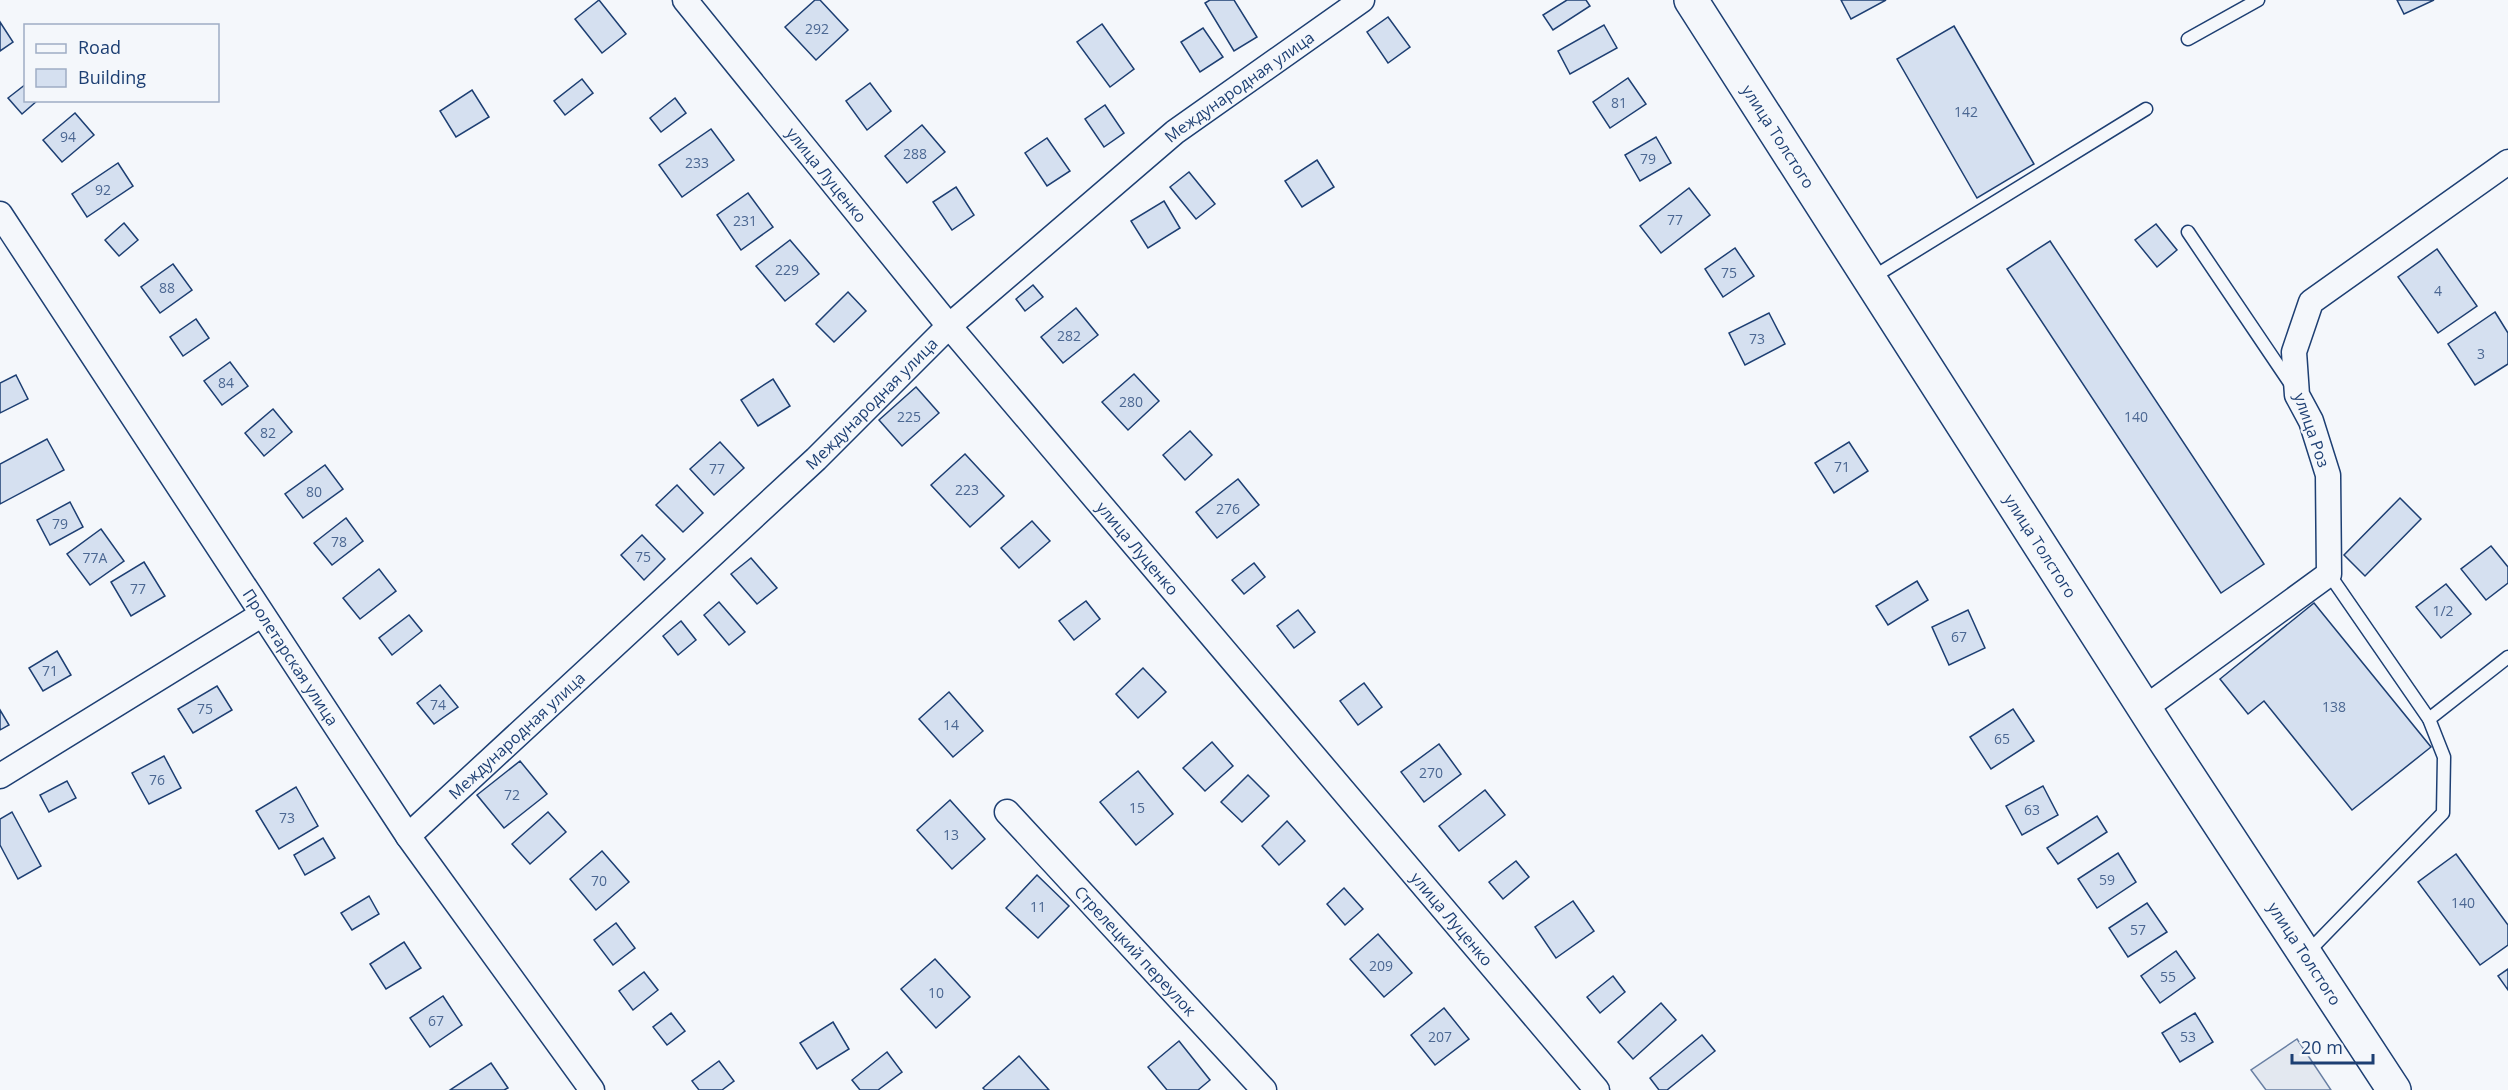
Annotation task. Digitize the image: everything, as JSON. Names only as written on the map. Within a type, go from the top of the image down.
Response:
[{"type":"main road","name":"улица Толстого","points":[[1691,0],[2145,708],[2394,1090]]},
{"type":"street","name":"улица Луценко","points":[[685,0],[949,326],[1597,1090]]},
{"type":"street","name":"Международная улица","points":[[408,836],[816,459],[949,326],[1175,132],[1362,0]]},
{"type":"street","name":"улица Роз","points":[[2329,574],[2328,475],[2311,421],[2297,395],[2294,352],[2311,302],[2508,162]]},
{"type":"street","name":"Пролетарская улица","points":[[0,214],[408,836],[592,1090]]},
{"type":"street","points":[[2145,708],[2329,574]]},
{"type":"street","points":[[0,776],[261,615]]},
{"type":"street","name":"Стрелецкий переулок","points":[[1007,812],[1264,1090]]},
{"type":"lane","points":[[2188,39],[2258,0]]},
{"type":"lane","points":[[1869,280],[2146,109]]},
{"type":"lane","points":[[2188,231],[2297,395]]},
{"type":"lane","points":[[2305,955],[2443,813],[2444,757],[2429,719],[2329,574]]},
{"type":"lane","points":[[2429,719],[2508,657]]},
{"type":"shaded area","points":[[2297,1039],[2331,1090],[2266,1090],[2251,1070]]},
{"type":"building","points":[[599,0],[626,34],[602,53],[575,19]]},
{"type":"building","points":[[815,0],[820,0],[848,30],[816,60],[785,27]]},
{"type":"building","points":[[1210,0],[1234,0],[1257,37],[1234,51],[1205,3]]},
{"type":"building","points":[[1567,0],[1586,0],[1590,6],[1553,30],[1543,15]]},
{"type":"building","points":[[1841,0],[1886,0],[1851,19]]},
{"type":"building","points":[[2397,0],[2434,0],[2404,14]]},
{"type":"building","points":[[1388,17],[1410,47],[1388,63],[1367,32]]},
{"type":"building","points":[[0,22],[13,42],[0,51]]},
{"type":"building","points":[[1102,24],[1134,69],[1110,87],[1077,42]]},
{"type":"building","points":[[1604,25],[1617,48],[1570,74],[1558,51]]},
{"type":"building","points":[[1954,26],[2034,164],[1977,198],[1897,59]]},
{"type":"building","points":[[1203,28],[1223,57],[1200,72],[1181,42]]},
{"type":"building","points":[[1628,78],[1646,104],[1610,128],[1593,102]]},
{"type":"building","points":[[582,79],[593,93],[565,115],[554,101]]},
{"type":"building","points":[[870,83],[891,111],[867,130],[846,101]]},
{"type":"building","points":[[24,86],[24,102],[36,102],[22,114],[8,98]]},
{"type":"building","points":[[472,90],[489,117],[456,137],[440,111]]},
{"type":"building","points":[[675,98],[686,113],[661,132],[650,118]]},
{"type":"building","points":[[1105,105],[1124,133],[1104,147],[1085,119]]},
{"type":"building","points":[[75,113],[94,135],[62,162],[43,140]]},
{"type":"building","points":[[922,125],[945,152],[907,183],[885,156]]},
{"type":"building","points":[[711,129],[734,160],[682,197],[659,165]]},
{"type":"building","points":[[1656,137],[1671,163],[1640,181],[1625,155]]},
{"type":"building","points":[[1047,138],[1070,171],[1047,186],[1025,153]]},
{"type":"building","points":[[1317,160],[1334,187],[1302,207],[1285,181]]},
{"type":"building","points":[[118,163],[133,186],[87,217],[72,194]]},
{"type":"building","points":[[1189,172],[1215,204],[1196,219],[1170,187]]},
{"type":"building","points":[[956,187],[974,215],[952,230],[933,202]]},
{"type":"building","points":[[1689,188],[1710,215],[1661,253],[1640,226]]},
{"type":"building","points":[[748,193],[773,227],[741,250],[717,215]]},
{"type":"building","points":[[1164,201],[1180,228],[1148,248],[1131,221]]},
{"type":"building","points":[[124,223],[138,240],[119,256],[105,240]]},
{"type":"building","points":[[2156,224],[2177,250],[2157,267],[2135,240]]},
{"type":"building","points":[[790,240],[819,274],[785,301],[756,266]]},
{"type":"building","points":[[2050,241],[2264,564],[2221,593],[2007,269]]},
{"type":"building","points":[[1735,248],[1754,276],[1723,297],[1705,269]]},
{"type":"building","points":[[2437,249],[2477,306],[2438,333],[2398,277]]},
{"type":"building","points":[[173,264],[192,290],[160,313],[141,287]]},
{"type":"building","points":[[1033,285],[1043,297],[1025,311],[1016,299]]},
{"type":"building","points":[[848,292],[866,311],[834,342],[816,324]]},
{"type":"building","points":[[1076,308],[1098,335],[1063,363],[1041,337]]},
{"type":"building","points":[[2495,312],[2508,333],[2508,364],[2475,385],[2448,344]]},
{"type":"building","points":[[1769,313],[1785,344],[1745,365],[1729,333]]},
{"type":"building","points":[[196,319],[209,338],[183,356],[170,337]]},
{"type":"building","points":[[230,362],[248,386],[222,405],[204,381]]},
{"type":"building","points":[[1134,374],[1159,401],[1128,430],[1102,402]]},
{"type":"building","points":[[16,375],[28,399],[0,413],[0,383]]},
{"type":"building","points":[[773,379],[790,406],[758,426],[741,400]]},
{"type":"building","points":[[916,387],[939,413],[902,446],[879,420]]},
{"type":"building","points":[[273,409],[292,432],[264,456],[245,433]]},
{"type":"building","points":[[1190,431],[1212,455],[1185,480],[1163,455]]},
{"type":"building","points":[[47,439],[64,470],[0,504],[0,464]]},
{"type":"building","points":[[720,442],[744,468],[714,495],[690,469]]},
{"type":"building","points":[[1849,442],[1868,471],[1834,493],[1815,463]]},
{"type":"building","points":[[965,454],[1004,496],[970,527],[931,485]]},
{"type":"building","points":[[325,465],[343,489],[303,518],[285,494]]},
{"type":"building","points":[[1238,479],[1259,505],[1217,538],[1196,512]]},
{"type":"building","points":[[677,485],[703,513],[683,532],[656,505]]},
{"type":"building","points":[[2400,498],[2421,519],[2365,576],[2344,555]]},
{"type":"building","points":[[70,502],[83,527],[50,545],[37,520]]},
{"type":"building","points":[[346,518],[363,541],[332,565],[314,543]]},
{"type":"building","points":[[1032,521],[1050,541],[1019,568],[1001,548]]},
{"type":"building","points":[[101,529],[124,561],[90,585],[67,554]]},
{"type":"building","points":[[642,535],[665,559],[644,580],[621,555]]},
{"type":"building","points":[[2491,546],[2508,567],[2508,583],[2486,600],[2461,569]]},
{"type":"building","points":[[751,558],[777,588],[757,604],[731,574]]},
{"type":"building","points":[[144,562],[165,596],[131,616],[111,582]]},
{"type":"building","points":[[1254,563],[1265,577],[1244,594],[1232,580]]},
{"type":"building","points":[[379,569],[396,591],[360,619],[343,598]]},
{"type":"building","points":[[1917,581],[1928,600],[1888,625],[1876,606]]},
{"type":"building","points":[[2446,584],[2471,614],[2441,638],[2416,607]]},
{"type":"building","points":[[1086,601],[1100,619],[1074,640],[1059,621]]},
{"type":"building","points":[[719,602],[745,632],[729,645],[704,615]]},
{"type":"building","points":[[2314,603],[2431,747],[2352,810],[2264,701],[2248,714],[2220,679]]},
{"type":"building","points":[[1298,610],[1315,632],[1294,648],[1277,626]]},
{"type":"building","points":[[1968,610],[1985,648],[1949,665],[1932,627]]},
{"type":"building","points":[[409,615],[422,631],[392,655],[379,638]]},
{"type":"building","points":[[681,621],[696,640],[678,655],[663,636]]},
{"type":"building","points":[[57,651],[71,675],[43,691],[29,668]]},
{"type":"building","points":[[1143,668],[1166,692],[1138,718],[1116,694]]},
{"type":"building","points":[[1364,683],[1382,707],[1358,725],[1340,701]]},
{"type":"building","points":[[440,685],[458,707],[434,724],[417,703]]},
{"type":"building","points":[[217,686],[232,710],[193,733],[178,709]]},
{"type":"building","points":[[949,692],[983,731],[953,757],[919,719]]},
{"type":"building","points":[[2013,709],[2034,741],[1991,769],[1970,737]]},
{"type":"building","points":[[0,710],[9,725],[0,730]]},
{"type":"building","points":[[1212,742],[1233,766],[1205,791],[1183,768]]},
{"type":"building","points":[[1439,744],[1461,774],[1424,802],[1401,772]]},
{"type":"building","points":[[164,756],[181,788],[149,804],[132,773]]},
{"type":"building","points":[[520,761],[547,794],[504,828],[477,795]]},
{"type":"building","points":[[1138,771],[1173,814],[1136,845],[1100,802]]},
{"type":"building","points":[[1248,775],[1269,796],[1242,822],[1221,802]]},
{"type":"building","points":[[67,781],[76,798],[49,812],[40,795]]},
{"type":"building","points":[[2043,786],[2058,815],[2022,835],[2006,806]]},
{"type":"building","points":[[296,787],[318,826],[279,849],[256,811]]},
{"type":"building","points":[[1485,790],[1505,815],[1459,851],[1439,826]]},
{"type":"building","points":[[950,800],[985,839],[952,869],[917,830]]},
{"type":"building","points":[[12,812],[41,866],[18,879],[0,845],[0,819]]},
{"type":"building","points":[[548,812],[566,832],[530,864],[512,844]]},
{"type":"building","points":[[2097,816],[2107,832],[2058,864],[2047,848]]},
{"type":"building","points":[[1287,821],[1305,841],[1279,865],[1262,846]]},
{"type":"building","points":[[323,838],[335,858],[305,875],[294,855]]},
{"type":"building","points":[[602,851],[629,882],[596,910],[570,879]]},
{"type":"building","points":[[2118,853],[2136,882],[2097,908],[2078,879]]},
{"type":"building","points":[[2456,854],[2508,925],[2508,945],[2480,965],[2418,882]]},
{"type":"building","points":[[1516,861],[1529,877],[1503,899],[1489,882]]},
{"type":"building","points":[[1037,875],[1069,906],[1038,938],[1006,908]]},
{"type":"building","points":[[1344,888],[1363,909],[1345,925],[1327,904]]},
{"type":"building","points":[[369,896],[379,914],[352,930],[341,913]]},
{"type":"building","points":[[1573,901],[1594,931],[1556,958],[1535,927]]},
{"type":"building","points":[[2147,903],[2167,932],[2128,957],[2109,928]]},
{"type":"building","points":[[616,923],[635,948],[613,965],[594,940]]},
{"type":"building","points":[[1378,934],[1412,973],[1384,997],[1350,959]]},
{"type":"building","points":[[404,942],[421,968],[386,989],[370,964]]},
{"type":"building","points":[[2176,951],[2195,978],[2160,1003],[2141,976]]},
{"type":"building","points":[[935,959],[970,997],[936,1028],[901,989]]},
{"type":"building","points":[[2508,969],[2508,990],[2498,976]]},
{"type":"building","points":[[644,972],[658,990],[633,1010],[619,991]]},
{"type":"building","points":[[1613,976],[1625,992],[1600,1013],[1587,997]]},
{"type":"building","points":[[443,996],[462,1025],[430,1047],[410,1018]]},
{"type":"building","points":[[1661,1003],[1676,1020],[1633,1059],[1618,1042]]},
{"type":"building","points":[[1444,1008],[1469,1039],[1435,1065],[1411,1035]]},
{"type":"building","points":[[671,1013],[685,1031],[667,1045],[653,1027]]},
{"type":"building","points":[[2195,1013],[2213,1042],[2180,1062],[2162,1033]]},
{"type":"building","points":[[833,1022],[849,1049],[817,1069],[800,1043]]},
{"type":"building","points":[[1702,1035],[1715,1051],[1667,1090],[1659,1090],[1650,1078]]},
{"type":"building","points":[[1179,1041],[1210,1080],[1198,1090],[1167,1090],[1148,1067]]},
{"type":"building","points":[[887,1052],[902,1072],[878,1090],[860,1090],[852,1080]]},
{"type":"building","points":[[1019,1056],[1049,1090],[985,1090],[983,1088]]},
{"type":"building","points":[[719,1061],[734,1081],[722,1090],[699,1090],[692,1081]]},
{"type":"building","points":[[491,1063],[508,1088],[504,1090],[450,1090]]}]
